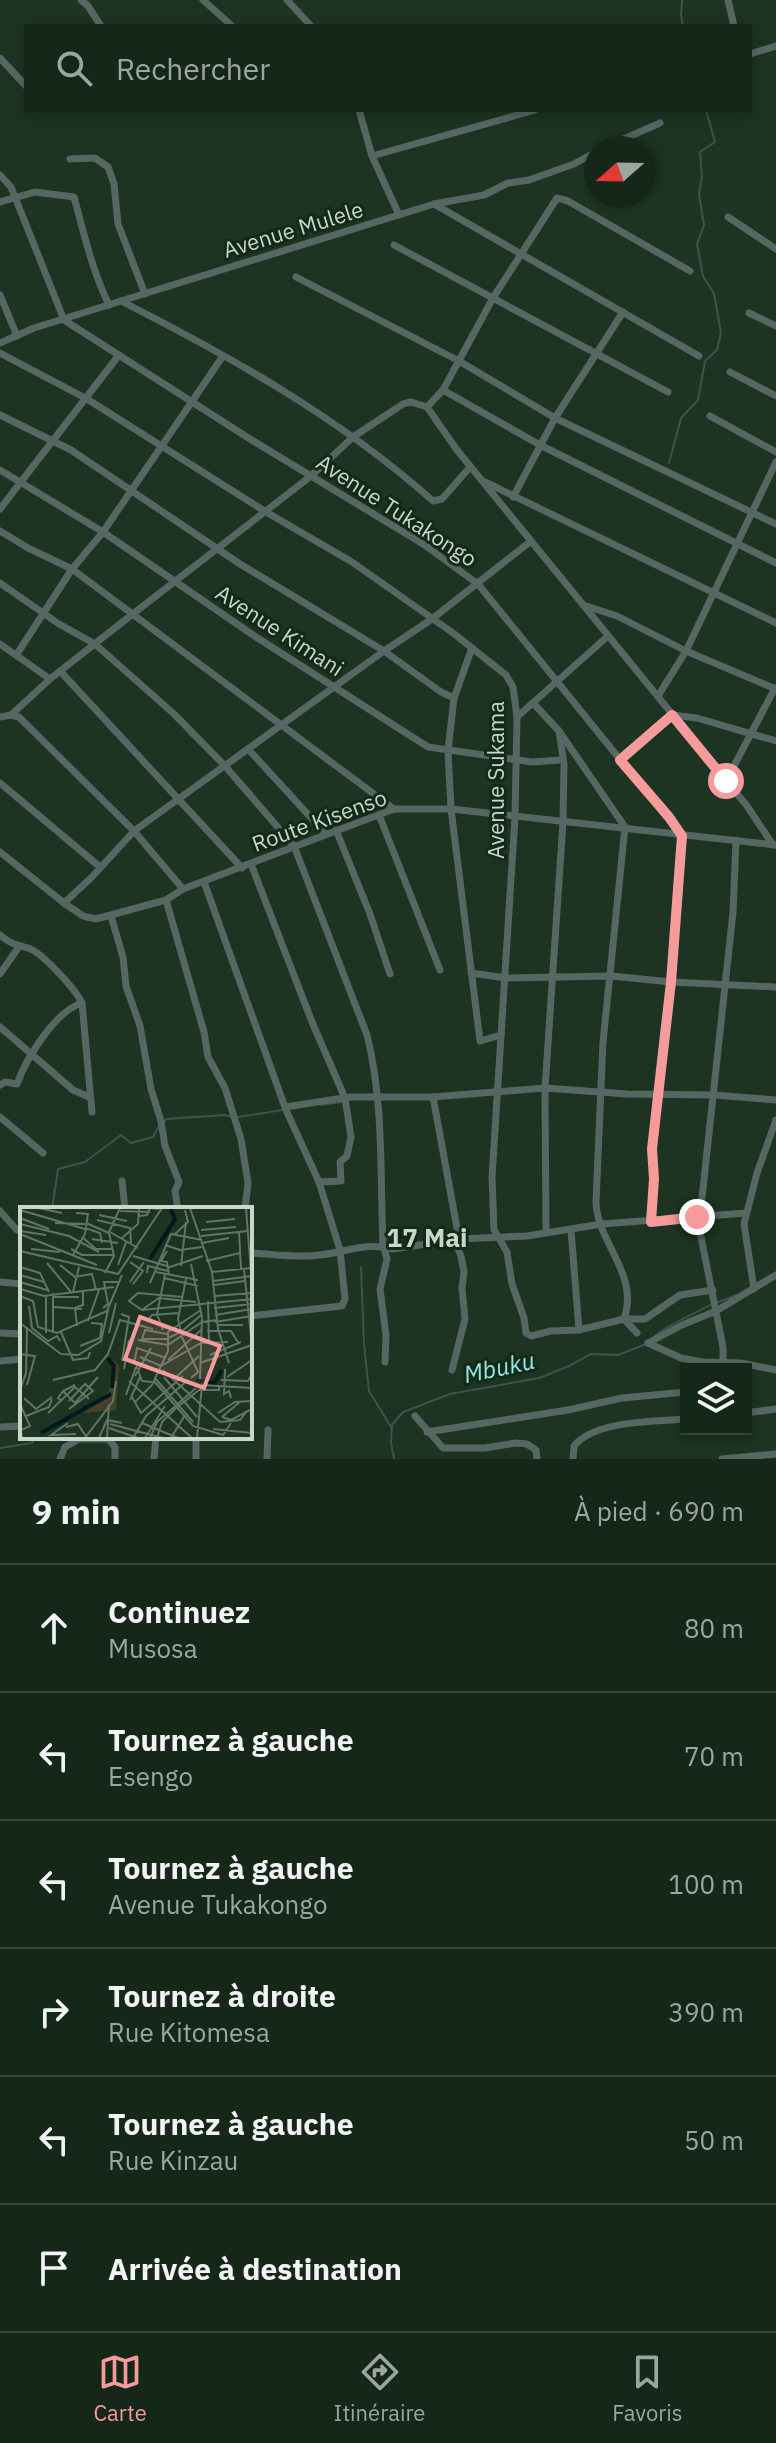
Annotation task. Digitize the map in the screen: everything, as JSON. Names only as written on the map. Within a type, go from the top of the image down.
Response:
[{"type":"street","points":[[81,0],[100,24]]},
{"type":"street","points":[[203,0],[230,24]]},
{"type":"street","points":[[287,0],[309,24]]},
{"type":"street","points":[[728,0],[734,24]]},
{"type":"street","points":[[752,53],[776,46]]},
{"type":"street","points":[[0,58],[24,84]]},
{"type":"street","points":[[360,112],[372,156],[399,215]]},
{"type":"street","points":[[372,156],[528,112]]},
{"type":"street","points":[[630,136],[660,123]]},
{"type":"street","points":[[70,159],[95,158],[108,167],[114,184],[118,224],[145,294]]},
{"type":"street","name":"Avenue Mulele","points":[[0,343],[34,328],[434,204],[484,195],[508,183],[535,178],[584,159]]},
{"type":"street","points":[[0,175],[11,187],[64,320]]},
{"type":"street","points":[[0,202],[42,192],[74,197],[82,234],[109,305]]},
{"type":"street","points":[[427,407],[443,390],[493,298],[556,199],[568,201],[690,271]]},
{"type":"street","points":[[434,204],[699,356]]},
{"type":"street","points":[[728,217],[776,249]]},
{"type":"street","points":[[394,245],[668,392]]},
{"type":"street","points":[[296,277],[459,361],[555,418],[776,524]]},
{"type":"street","points":[[0,295],[17,336]]},
{"type":"street","points":[[121,301],[290,394],[353,437],[436,502],[470,467]]},
{"type":"street","points":[[513,497],[555,418],[623,312]]},
{"type":"street","points":[[749,313],[776,326]]},
{"type":"street","name":"Avenue Tukakongo","points":[[64,320],[423,544],[478,584],[682,836]]},
{"type":"street","name":"Avenue Sukama","points":[[0,353],[87,399],[266,512],[352,562],[506,675],[513,687],[517,717],[515,817],[492,1177],[496,1236],[507,1252],[512,1284],[528,1336],[579,1330]]},
{"type":"street","points":[[0,509],[119,355]]},
{"type":"street","points":[[17,654],[72,569],[103,532],[223,356]]},
{"type":"street","points":[[730,372],[776,396]]},
{"type":"street","points":[[443,390],[540,445],[776,563]]},
{"type":"street","points":[[4,715],[220,549],[311,476],[353,437],[403,404],[411,402],[427,407],[470,467],[658,696],[775,845]]},
{"type":"street","points":[[0,415],[52,440],[131,488],[240,564],[384,651],[454,698]]},
{"type":"street","points":[[710,416],[776,452]]},
{"type":"street","points":[[658,696],[686,651],[776,462]]},
{"type":"street","name":"Avenue Kimani","points":[[0,470],[103,532],[175,583],[428,747],[532,762],[561,760]]},
{"type":"street","points":[[480,479],[776,623]]},
{"type":"street","points":[[0,531],[72,569],[394,809]]},
{"type":"street","points":[[0,852],[64,903],[134,831],[432,619],[531,541]]},
{"type":"street","points":[[0,583],[95,644],[174,714],[225,766],[294,846],[367,1035],[373,1058],[383,1245],[387,1259],[380,1289],[386,1335],[385,1362]]},
{"type":"street","points":[[583,605],[617,616],[686,651],[776,688],[726,781]]},
{"type":"street","points":[[517,717],[608,636]]},
{"type":"street","points":[[0,644],[50,679]]},
{"type":"street","points":[[472,648],[454,698],[448,751],[451,809],[480,1041],[501,1035]]},
{"type":"street","points":[[60,671],[242,868]]},
{"type":"street","points":[[534,704],[559,731],[625,827],[603,1042],[596,1202],[602,1224],[624,1273],[628,1297],[624,1319]]},
{"type":"street","points":[[4,715],[19,717],[134,831],[183,889]]},
{"type":"street","points":[[620,760],[672,715],[697,718],[776,741]]},
{"type":"street","points":[[546,1232],[545,1088],[555,977],[563,822],[564,764],[559,731]]},
{"type":"street","points":[[248,749],[326,834]]},
{"type":"street","points":[[0,783],[100,867]]},
{"type":"street","name":"Route Kisenso","points":[[64,903],[83,916],[96,919],[111,916],[166,900],[183,889],[394,809],[451,809],[775,845]]},
{"type":"street","points":[[379,815],[440,970]]},
{"type":"street","points":[[336,830],[390,974]]},
{"type":"street","points":[[651,1222],[654,1179],[652,1149],[671,982],[682,836]]},
{"type":"street","points":[[721,1363],[723,1347],[697,1217],[714,1095],[733,912],[736,840]]},
{"type":"street","points":[[251,864],[345,1098],[351,1137],[347,1156],[340,1162],[341,1181],[319,1182]]},
{"type":"street","points":[[204,882],[285,1106],[319,1182],[340,1250],[345,1304],[252,1316]]},
{"type":"street","points":[[166,900],[204,1032],[208,1057],[225,1088],[245,1157],[248,1183],[245,1207]]},
{"type":"street","points":[[111,916],[123,957],[126,986],[140,1026],[145,1062],[165,1146],[179,1182],[175,1191],[178,1207]]},
{"type":"street","points":[[0,935],[18,948],[33,951],[70,984],[82,1003],[92,1112]]},
{"type":"street","points":[[0,974],[18,948]]},
{"type":"street","points":[[471,973],[506,978],[611,976],[776,987]]},
{"type":"street","points":[[0,1085],[5,1082],[17,1084],[32,1055],[67,1010],[82,1003]]},
{"type":"street","points":[[0,1027],[73,1090],[89,1097]]},
{"type":"street","points":[[285,1106],[345,1098],[433,1097],[545,1088],[776,1100]]},
{"type":"street","points":[[433,1097],[459,1239],[456,1243],[464,1272],[465,1319],[452,1370]]},
{"type":"street","points":[[0,1117],[43,1153]]},
{"type":"street","points":[[754,1289],[747,1256],[746,1213],[776,1120]]},
{"type":"street","points":[[122,1181],[125,1207]]},
{"type":"street","points":[[0,1211],[20,1231]]},
{"type":"street","points":[[252,1253],[308,1256],[383,1245],[393,1249],[459,1239],[527,1236],[602,1224],[746,1213]]},
{"type":"street","points":[[571,1230],[579,1330],[624,1319],[645,1319],[680,1295],[713,1290]]},
{"type":"street","points":[[706,1363],[681,1358],[648,1343],[716,1311],[776,1275]]},
{"type":"street","points":[[0,1282],[20,1284]]},
{"type":"street","points":[[624,1319],[637,1333]]},
{"type":"street","points":[[0,1333],[20,1334]]},
{"type":"street","points":[[0,1361],[20,1359]]},
{"type":"street","points":[[752,1368],[776,1370]]},
{"type":"street","points":[[427,1432],[622,1398],[680,1393]]},
{"type":"street","points":[[752,1412],[776,1409]]},
{"type":"street","points":[[415,1416],[443,1448],[527,1444],[536,1450],[537,1459]]},
{"type":"street","points":[[573,1459],[574,1446],[590,1433],[634,1423],[680,1419]]},
{"type":"street","points":[[0,1427],[20,1426]]},
{"type":"street","points":[[267,1459],[268,1430]]},
{"type":"street","points":[[60,1458],[65,1447],[79,1439],[108,1439],[115,1447],[115,1459]]},
{"type":"street","points":[[154,1459],[156,1439]]},
{"type":"street","points":[[722,1459],[776,1454]]},
{"type":"waterway","points":[[682,0],[683,24]]},
{"type":"waterway","points":[[669,463],[681,418],[698,400],[705,361],[717,350],[721,333],[714,294],[703,276],[697,244],[704,225],[699,195],[702,176],[700,152],[715,142],[707,112]]},
{"type":"waterway","points":[[321,1105],[342,1102]]},
{"type":"waterway","points":[[238,1117],[283,1110]]},
{"type":"waterway","points":[[164,1122],[166,1119],[232,1117]]},
{"type":"waterway","points":[[52,1207],[58,1169],[85,1162],[121,1135],[131,1143],[153,1137],[159,1126]]},
{"type":"waterway","points":[[361,1267],[369,1391],[391,1427]]},
{"type":"waterway","name":"Mbuku","points":[[716,1303],[736,1295]]},
{"type":"waterway","name":"Mbuku","points":[[654,1337],[710,1305]]},
{"type":"waterway","name":"Mbuku","points":[[394,1459],[392,1425],[403,1412],[450,1394],[539,1378],[591,1354],[618,1355],[646,1344]]},
{"type":"waterway","points":[[0,1448],[32,1443],[35,1439]]},
{"type":"district","name":"17 Mai","points":[[427,1237]]},
{"type":"route","points":[[697,1217],[651,1222],[654,1179],[652,1149],[671,982],[682,836],[620,760],[672,715],[726,781]]}]
